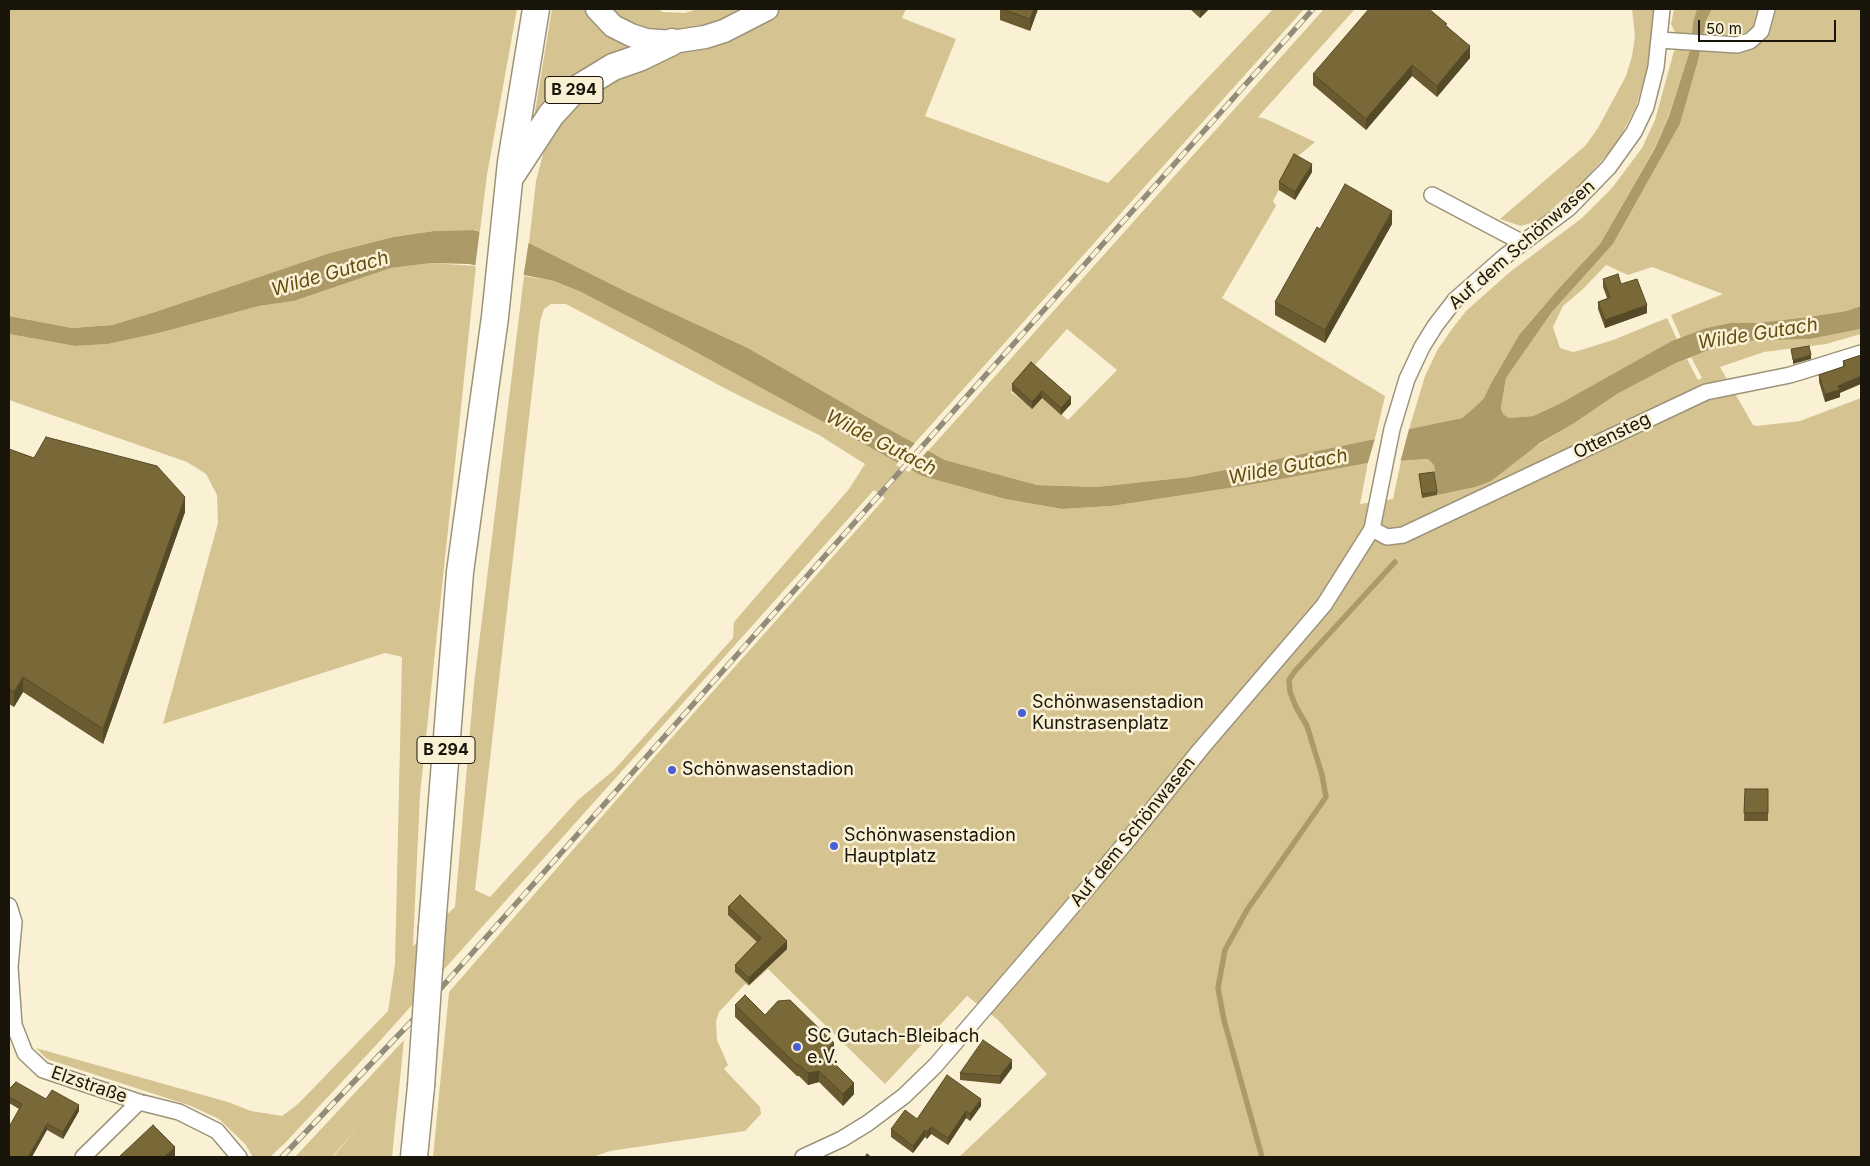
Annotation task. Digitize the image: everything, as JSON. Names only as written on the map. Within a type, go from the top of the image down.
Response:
[{"type":"highway","name":"B 294","points":[[414,1157],[460,572],[495,317],[510,178],[536,9]]},
{"type":"highway","name":"B 294","points":[[510,178],[551,115],[572,92],[613,67],[639,58],[672,42]]},
{"type":"main road","name":"B 294","points":[[597,9],[613,26],[631,35],[646,40],[672,42],[705,37],[724,31],[767,9]]},
{"type":"street","name":"Auf dem Schönwasen","points":[[803,1157],[842,1139],[868,1123],[904,1096],[935,1066],[1059,922],[1200,750],[1324,605],[1372,529],[1392,429],[1407,379],[1422,347],[1455,300],[1576,202],[1609,167],[1634,132],[1646,107],[1650,91],[1659,40],[1662,9]]},
{"type":"street","points":[[1659,40],[1737,45],[1750,41],[1761,31],[1767,9]]},
{"type":"street","points":[[1432,195],[1523,243]]},
{"type":"street","name":"Ottensteg","points":[[1372,529],[1387,537],[1403,535],[1706,392],[1790,375],[1861,353]]},
{"type":"street","name":"Elzstraße","points":[[9,906],[14,922],[10,968],[14,1025],[25,1053],[43,1070],[139,1102],[178,1112],[217,1131],[237,1155]]},
{"type":"street","points":[[83,1157],[139,1102]]},
{"type":"shaded area","points":[[9,9],[517,9],[487,175],[480,231],[434,231],[393,237],[330,253],[112,325],[72,328],[9,316]]},
{"type":"shaded area","points":[[552,9],[585,9],[593,19],[636,43],[533,123]]},
{"type":"shaded area","points":[[606,9],[658,9],[663,12],[685,13],[697,9],[752,9],[700,32],[642,33]]},
{"type":"shaded area","points":[[779,9],[906,9],[902,18],[956,39],[925,116],[1108,183],[1273,9],[1304,9],[914,444],[748,348],[627,292],[529,243],[536,181],[543,154],[556,125],[569,107],[635,66],[747,30]]},
{"type":"shaded area","points":[[1324,9],[1355,9],[1258,117],[1315,142],[1297,157],[1273,201],[1276,206],[1222,298],[1385,396],[1375,439],[1190,477],[1096,487],[1037,485],[945,460],[928,451]],"holes":[[[1067,329],[1117,370],[1068,420],[1042,398],[1032,408],[1011,392]]]},
{"type":"shaded area","points":[[1632,9],[1654,9],[1649,64],[1636,106],[1618,142],[1581,184],[1538,221],[1521,226],[1500,219],[1586,145],[1598,128],[1626,76],[1632,56],[1635,36]]},
{"type":"shaded area","points":[[1674,9],[1697,9],[1691,35],[1676,34],[1671,24]]},
{"type":"shaded area","points":[[1712,9],[1861,9],[1861,306],[1846,311],[1808,317],[1756,323],[1730,323],[1706,328],[1681,338],[1671,315],[1723,294],[1652,267],[1628,275],[1606,265],[1563,306],[1553,327],[1560,348],[1573,352],[1581,350],[1613,340],[1667,318],[1677,339],[1559,404],[1533,416],[1509,418],[1503,414],[1501,408],[1506,378],[1552,312],[1613,244],[1680,124],[1698,61],[1706,21]]},
{"type":"shaded area","points":[[1682,47],[1690,47],[1690,50],[1669,115],[1655,147],[1600,244],[1519,335],[1484,398],[1476,406],[1462,418],[1409,429],[1425,376],[1438,349],[1466,311],[1510,272],[1582,218],[1612,188],[1642,148],[1655,120],[1674,51]]},
{"type":"shaded area","points":[[432,263],[476,266],[420,794],[413,946],[455,907],[474,684],[524,276],[554,281],[581,292],[681,344],[922,476],[1005,499],[1062,509],[1112,506],[1249,485],[1368,463],[1360,504],[1393,499],[1401,461],[1428,459],[1434,465],[1434,476],[1533,448],[1617,394],[1674,364],[1687,359],[1698,380],[1702,378],[1691,357],[1711,349],[1745,341],[1810,339],[1861,329],[1861,334],[1826,344],[1764,352],[1720,367],[1753,425],[1757,426],[1800,421],[1861,398],[1861,1157],[959,1157],[1047,1074],[998,1020],[967,996],[885,1084],[768,969],[749,986],[745,984],[719,1012],[716,1021],[717,1040],[728,1065],[724,1069],[760,1107],[761,1114],[745,1131],[610,1151],[593,1157],[433,1157],[449,992],[618,798],[885,498],[874,490],[378,1043],[270,1157],[253,1157],[245,1144],[219,1119],[191,1106],[47,1059],[36,1048],[228,1102],[251,1111],[282,1116],[298,1104],[388,1011],[395,964],[402,657],[385,653],[163,724],[218,523],[217,495],[206,474],[187,462],[9,400],[9,334],[75,346],[108,344],[159,333],[259,306],[294,301],[391,268]],"holes":[[[551,304],[566,304],[730,391],[819,435],[865,464],[849,489],[734,622],[733,638],[614,770],[578,800],[490,897],[475,890],[540,322],[544,309]]]},
{"type":"shaded area","points":[[404,1040],[392,1157],[333,1157],[360,1125],[332,1157],[295,1157]]},
{"type":"water","name":"Wilde Gutach","points":[[1697,9],[1712,9],[1706,21],[1698,61],[1680,124],[1613,244],[1552,312],[1506,378],[1501,408],[1503,414],[1509,418],[1533,416],[1559,404],[1672,341],[1706,328],[1730,323],[1756,323],[1808,317],[1846,311],[1861,306],[1861,329],[1810,339],[1745,341],[1711,349],[1674,364],[1617,394],[1573,424],[1540,443],[1491,481],[1475,487],[1437,495],[1434,465],[1428,459],[1368,463],[1249,485],[1112,506],[1062,509],[1005,499],[922,476],[681,344],[581,292],[554,281],[469,264],[432,263],[391,268],[294,301],[259,306],[159,333],[108,344],[75,346],[9,334],[9,316],[72,328],[112,325],[330,253],[393,237],[434,231],[473,230],[529,243],[627,292],[748,348],[945,460],[1037,485],[1096,487],[1190,477],[1375,439],[1392,429],[1409,429],[1462,418],[1476,406],[1484,398],[1519,335],[1600,244],[1655,148],[1669,116],[1690,50],[1693,23]]},
{"type":"pier","points":[[480,229],[529,240],[523,279],[475,268]]},
{"type":"pier","points":[[1387,429],[1409,429],[1400,463],[1367,466],[1376,435]]},
{"type":"pier","points":[[916,442],[929,449],[909,472],[896,465]]},
{"type":"building","points":[[1002,9],[1034,9],[1030,19]]},
{"type":"building","points":[[1369,9],[1429,9],[1470,46],[1437,86],[1412,65],[1366,119],[1313,74]]},
{"type":"building","points":[[1294,154],[1312,164],[1295,192],[1279,182]]},
{"type":"building","points":[[1345,184],[1392,211],[1325,330],[1275,302],[1317,227],[1320,229]]},
{"type":"building","points":[[1618,274],[1621,284],[1637,279],[1647,305],[1605,320],[1598,302],[1610,298],[1603,279]]},
{"type":"building","points":[[1809,346],[1811,355],[1793,360],[1791,349]]},
{"type":"building","points":[[1861,355],[1861,376],[1838,386],[1840,390],[1825,394],[1819,375],[1845,366],[1843,361]]},
{"type":"building","points":[[1031,362],[1071,397],[1061,408],[1042,391],[1032,402],[1012,384]]},
{"type":"building","points":[[46,437],[157,466],[185,497],[103,729],[23,677],[14,692],[9,689],[9,449],[34,458]]},
{"type":"building","points":[[1434,472],[1437,492],[1422,494],[1419,474]]},
{"type":"building","points":[[1745,789],[1768,789],[1768,813],[1744,813]]},
{"type":"building","points":[[740,895],[787,941],[749,978],[735,965],[761,938],[728,907]]},
{"type":"building","points":[[745,995],[765,1015],[778,1001],[790,1000],[834,1043],[824,1053],[854,1083],[843,1094],[819,1071],[808,1073],[797,1065],[735,1005]]},
{"type":"building","points":[[983,1040],[1012,1060],[1000,1076],[960,1073]]},
{"type":"building","points":[[947,1075],[981,1099],[970,1114],[966,1111],[948,1138],[931,1127],[927,1132],[925,1130],[913,1146],[891,1129],[905,1110],[917,1119]]},
{"type":"building","points":[[16,1082],[46,1099],[52,1090],[79,1105],[63,1132],[47,1124],[28,1157],[9,1157],[9,1127],[22,1104],[9,1097],[9,1089]]},
{"type":"building","points":[[153,1125],[175,1147],[164,1157],[119,1157]]},
{"type":"waterway","points":[[1262,1157],[1224,1020],[1218,988],[1225,950],[1247,910],[1326,797],[1322,775],[1307,726],[1290,692],[1289,680],[1295,671],[1395,562]]},
{"type":"railway","points":[[282,1157],[410,1023],[1313,9]]},
{"type":"place","name":"Schönwasenstadion Kunstrasenplatz","points":[[1022,713]]},
{"type":"place","name":"Schönwasenstadion","points":[[672,770]]},
{"type":"place","name":"Schönwasenstadion Hauptplatz","points":[[834,846]]},
{"type":"place","name":"SC Gutach-Bleibach e.V.","points":[[797,1047]]}]
